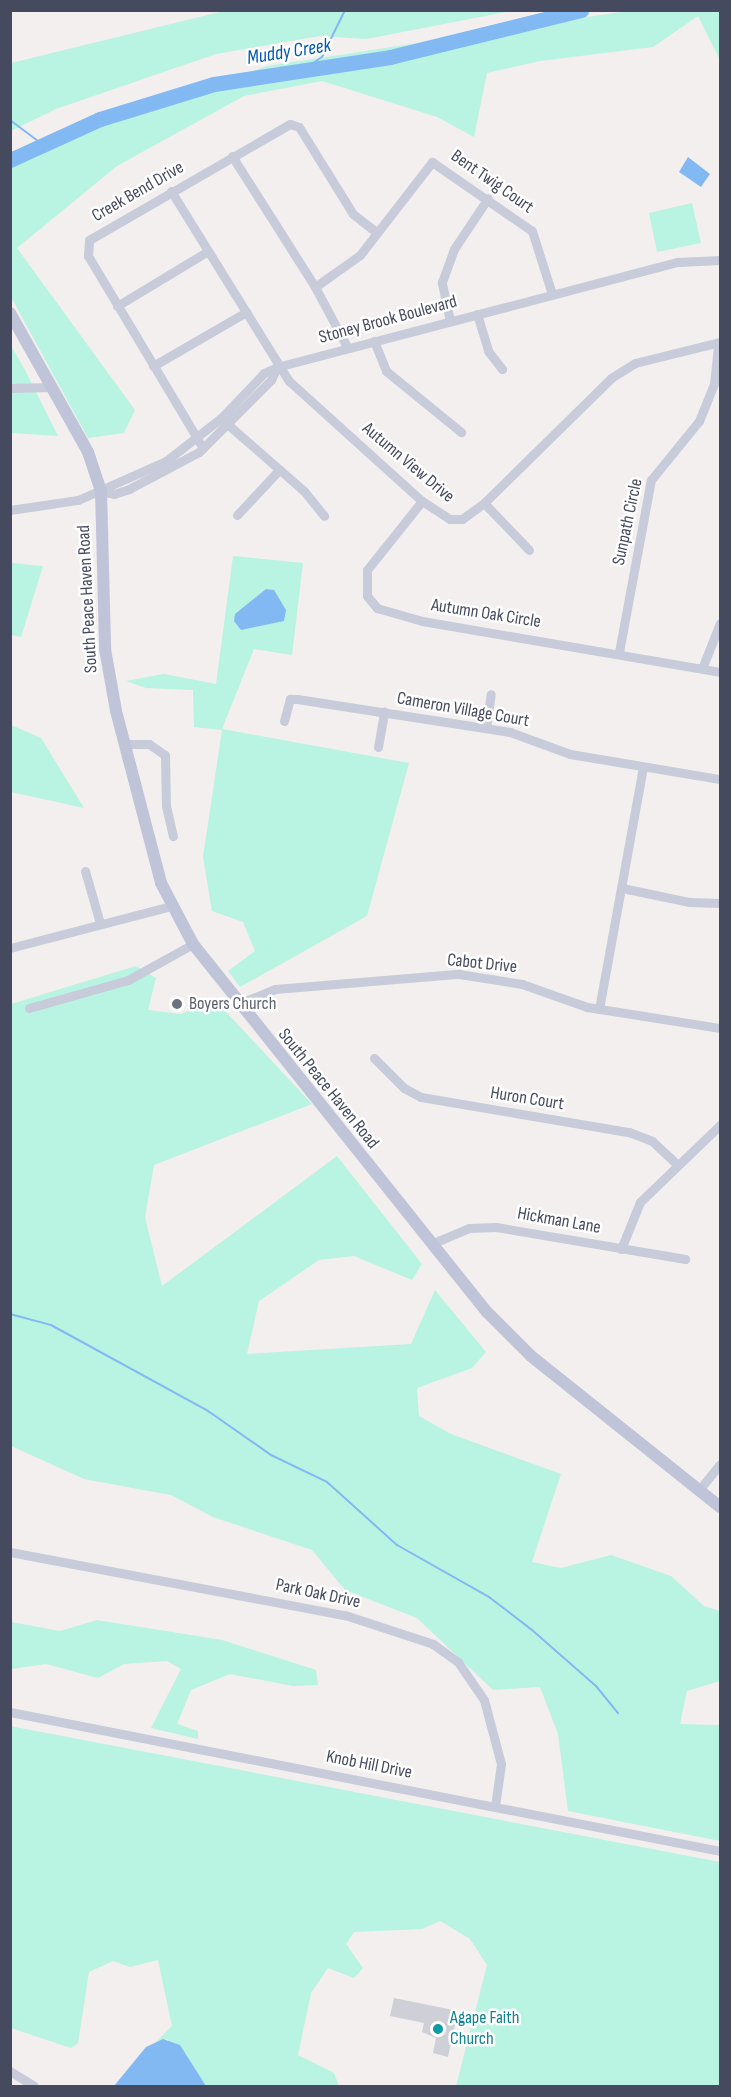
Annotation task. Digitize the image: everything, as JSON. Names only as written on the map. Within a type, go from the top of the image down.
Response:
[{"type":"main road","name":"South Peace Haven Road","points":[[10,313],[88,452],[101,491],[105,649],[124,744],[171,906],[193,944],[238,1004],[431,1244],[531,1356],[720,1507]]},
{"type":"street","name":"Creek Bend Drive","points":[[203,448],[88,256],[87,243],[286,124],[295,125],[353,214],[376,232]]},
{"type":"street","points":[[232,156],[315,287],[347,347]]},
{"type":"street","name":"Bent Twig Court","points":[[315,287],[348,267],[432,162],[488,198],[532,231],[552,294]]},
{"type":"street","name":"Autumn View Drive","points":[[171,191],[246,312],[277,367],[422,501],[457,521],[484,503],[611,378],[635,363],[719,344]]},
{"type":"street","points":[[450,321],[442,282],[454,249],[488,198]]},
{"type":"street","points":[[117,306],[208,251]]},
{"type":"street","name":"Stoney Brook Boulevard","points":[[101,491],[166,461],[225,422],[264,373],[277,367],[678,262],[718,263]]},
{"type":"street","points":[[153,366],[246,312]]},
{"type":"street","points":[[477,314],[488,351],[502,369]]},
{"type":"street","points":[[374,341],[386,371],[461,432]]},
{"type":"street","name":"Sunpath Circle","points":[[620,652],[651,480],[699,422],[714,384],[719,344]]},
{"type":"street","points":[[10,388],[52,387]]},
{"type":"street","points":[[10,510],[59,504],[101,491],[114,494],[129,489],[203,448],[225,422],[279,470],[324,516]]},
{"type":"street","points":[[237,516],[279,470]]},
{"type":"street","name":"Autumn Oak Circle","points":[[422,501],[367,570],[365,588],[371,603],[395,616],[703,666],[720,672]]},
{"type":"street","points":[[484,503],[529,550]]},
{"type":"street","points":[[703,666],[720,623]]},
{"type":"street","points":[[486,728],[491,694]]},
{"type":"street","name":"Cameron Village Court","points":[[284,721],[290,699],[486,728],[530,738],[570,754],[720,779]]},
{"type":"street","points":[[378,747],[384,712]]},
{"type":"street","points":[[124,744],[149,744],[165,756],[166,806],[173,836]]},
{"type":"street","points":[[599,1009],[644,768]]},
{"type":"street","points":[[85,871],[100,923]]},
{"type":"street","points":[[622,888],[690,902],[720,903]]},
{"type":"street","points":[[10,948],[171,906]]},
{"type":"street","points":[[29,1008],[128,980],[193,944]]},
{"type":"street","name":"Cabot Drive","points":[[238,1004],[293,987],[459,974],[522,984],[599,1009],[720,1028]]},
{"type":"street","name":"Huron Court","points":[[374,1058],[404,1088],[421,1097],[629,1132],[652,1142],[678,1165]]},
{"type":"street","points":[[621,1249],[640,1202],[720,1125]]},
{"type":"street","name":"Hickman Lane","points":[[431,1244],[470,1228],[496,1227],[685,1259]]},
{"type":"street","points":[[699,1490],[720,1464]]},
{"type":"street","name":"Park Oak Drive","points":[[10,1552],[345,1615],[433,1644],[458,1662],[484,1700],[501,1764],[495,1806]]},
{"type":"street","name":"Knob Hill Drive","points":[[10,1712],[720,1851]]},
{"type":"street","points":[[10,2071],[34,2086]]},
{"type":"green space","points":[[228,10],[511,11],[366,39],[320,36],[216,54],[56,109],[11,131],[11,63]]},
{"type":"green space","points":[[627,11],[720,11],[720,60],[698,16],[653,47],[540,61],[487,73],[474,137],[437,117],[322,81],[244,96],[117,166],[17,248],[135,410],[124,433],[88,438],[11,297],[11,167],[86,131],[267,66]]},
{"type":"green space","points":[[692,203],[701,243],[657,252],[649,213]]},
{"type":"green space","points":[[10,344],[25,370],[58,436],[11,433]]},
{"type":"green space","points":[[233,556],[303,563],[292,655],[254,649],[222,729],[409,763],[367,916],[240,987],[228,971],[255,951],[243,922],[212,911],[203,857],[222,730],[194,727],[193,690],[146,688],[126,681],[164,674],[216,684]]},
{"type":"green space","points":[[11,563],[43,566],[21,637],[11,635]]},
{"type":"green space","points":[[11,725],[41,738],[84,808],[11,792]]},
{"type":"green space","points":[[136,966],[156,978],[148,1010],[181,1014],[215,1000],[312,1104],[154,1165],[145,1217],[162,1286],[337,1156],[422,1264],[412,1280],[354,1256],[319,1260],[259,1301],[247,1354],[411,1344],[435,1290],[486,1352],[472,1368],[417,1388],[419,1416],[451,1434],[561,1474],[532,1562],[561,1568],[611,1555],[671,1576],[704,1606],[720,1611],[720,1681],[687,1691],[680,1724],[720,1725],[720,1841],[568,1811],[558,1734],[540,1687],[493,1690],[417,1618],[345,1590],[312,1550],[213,1517],[171,1495],[84,1479],[11,1446],[11,1004]]},
{"type":"green space","points":[[97,1620],[222,1640],[316,1670],[318,1685],[293,1686],[230,1674],[191,1690],[177,1724],[198,1731],[198,1739],[151,1728],[181,1669],[167,1661],[124,1664],[98,1678],[46,1664],[11,1669],[11,1622],[60,1631]]},
{"type":"green space","points":[[10,1726],[720,1862],[720,2086],[456,2086],[487,1965],[470,1939],[440,1921],[422,1929],[354,1932],[346,1944],[363,1968],[354,1978],[328,1968],[311,1993],[298,2055],[334,2073],[339,2086],[206,2086],[167,2039],[155,2043],[172,2026],[158,1960],[130,1967],[113,1961],[89,1972],[78,2043],[71,2048],[11,2028]]},
{"type":"water","points":[[688,157],[710,174],[701,187],[679,172]]},
{"type":"water","points":[[266,589],[274,590],[286,610],[284,621],[241,630],[234,621],[235,614]]},
{"type":"water","points":[[163,2039],[180,2045],[206,2086],[114,2086],[146,2047]]},
{"type":"building","name":"Agape Faith Church","points":[[394,1998],[458,2011],[448,2057],[433,2053],[436,2038],[422,2032],[424,2023],[390,2016]]},
{"type":"waterway","points":[[301,72],[322,57],[345,10]]},
{"type":"waterway","name":"Muddy Creek","points":[[10,160],[100,119],[214,84],[390,57],[581,10]]},
{"type":"waterway","points":[[10,120],[42,144]]},
{"type":"waterway","points":[[10,1314],[51,1325],[208,1411],[271,1455],[327,1482],[397,1545],[489,1597],[532,1630],[596,1686],[618,1713]]},
{"type":"place","name":"Boyers Church","points":[[177,1004]]},
{"type":"place","name":"Agape Faith Church","points":[[438,2029]]}]
